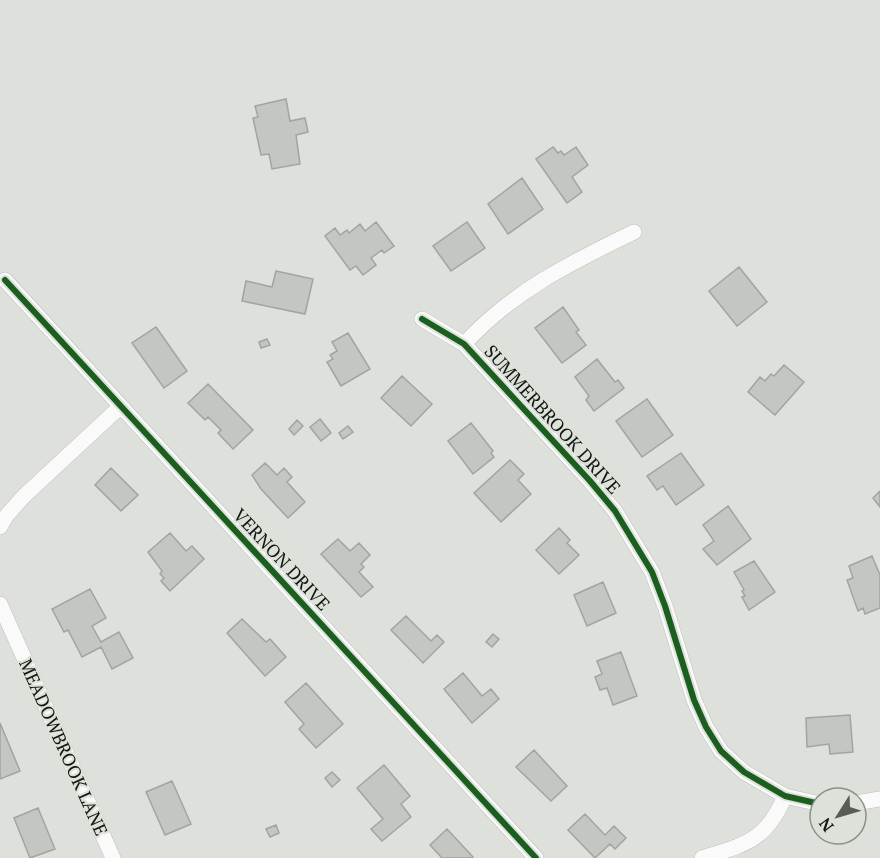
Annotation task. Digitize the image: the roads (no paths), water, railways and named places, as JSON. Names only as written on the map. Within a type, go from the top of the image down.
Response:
[{"type":"street","points":[[464,344],[485,321],[558,269],[634,232]]},
{"type":"street","name":"VERNON DRIVE","points":[[5,280],[536,858]]},
{"type":"street","name":"SUMMERBROOK DRIVE","points":[[422,319],[464,344],[615,511],[652,572],[694,700],[706,727],[721,751],[744,772],[785,796],[808,801]]},
{"type":"street","points":[[0,527],[7,515],[24,496],[121,406]]},
{"type":"street","name":"MEADOWBROOK LANE","points":[[0,604],[113,858]]},
{"type":"street","points":[[702,858],[739,846],[759,836],[771,823],[785,796]]}]
